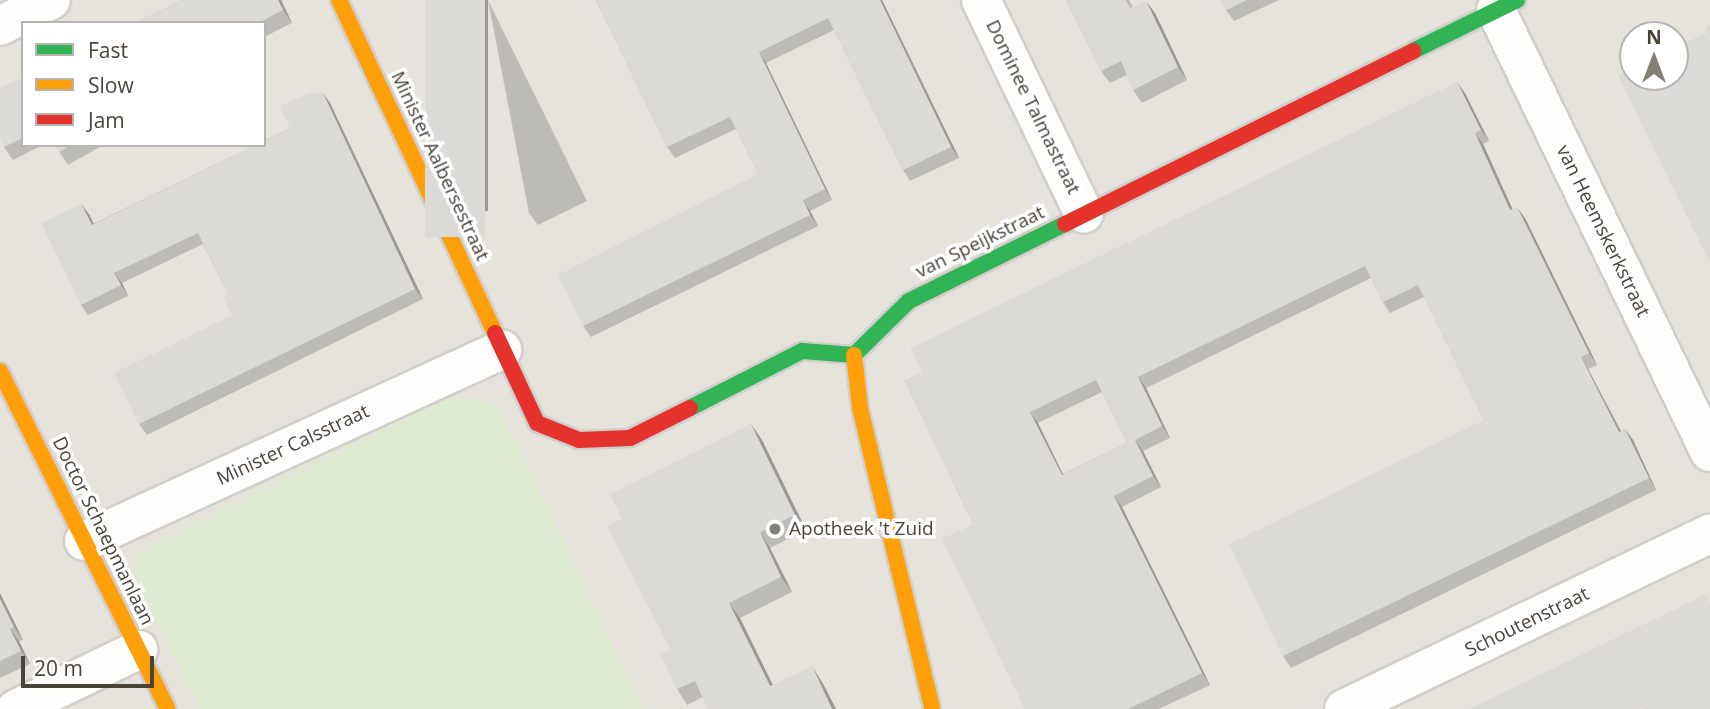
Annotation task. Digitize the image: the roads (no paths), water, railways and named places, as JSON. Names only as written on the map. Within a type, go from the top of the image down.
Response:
[{"type":"street","points":[[0,26],[51,0]]},
{"type":"street","name":"Minister Aalbersestraat","points":[[338,0],[502,350]]},
{"type":"street","name":"Dominee Talmastraat","points":[[981,0],[1084,214]]},
{"type":"street","name":"van Speijkstraat","points":[[854,355],[909,300],[1506,5]]},
{"type":"street","name":"van Heemskerkstraat","points":[[1506,5],[1710,452]]},
{"type":"street","points":[[502,350],[537,423],[579,440],[630,438],[802,351],[854,355],[860,408],[932,709]]},
{"type":"street","name":"Minister Calsstraat","points":[[85,541],[502,350]]},
{"type":"street","name":"Doctor Schaepmanlaan","points":[[0,371],[168,709]]},
{"type":"street","name":"Schoutenstraat","points":[[1344,709],[1710,534]]},
{"type":"street","points":[[16,709],[138,650]]},
{"type":"place","name":"Apotheek 't Zuid","points":[[775,529]]}]
